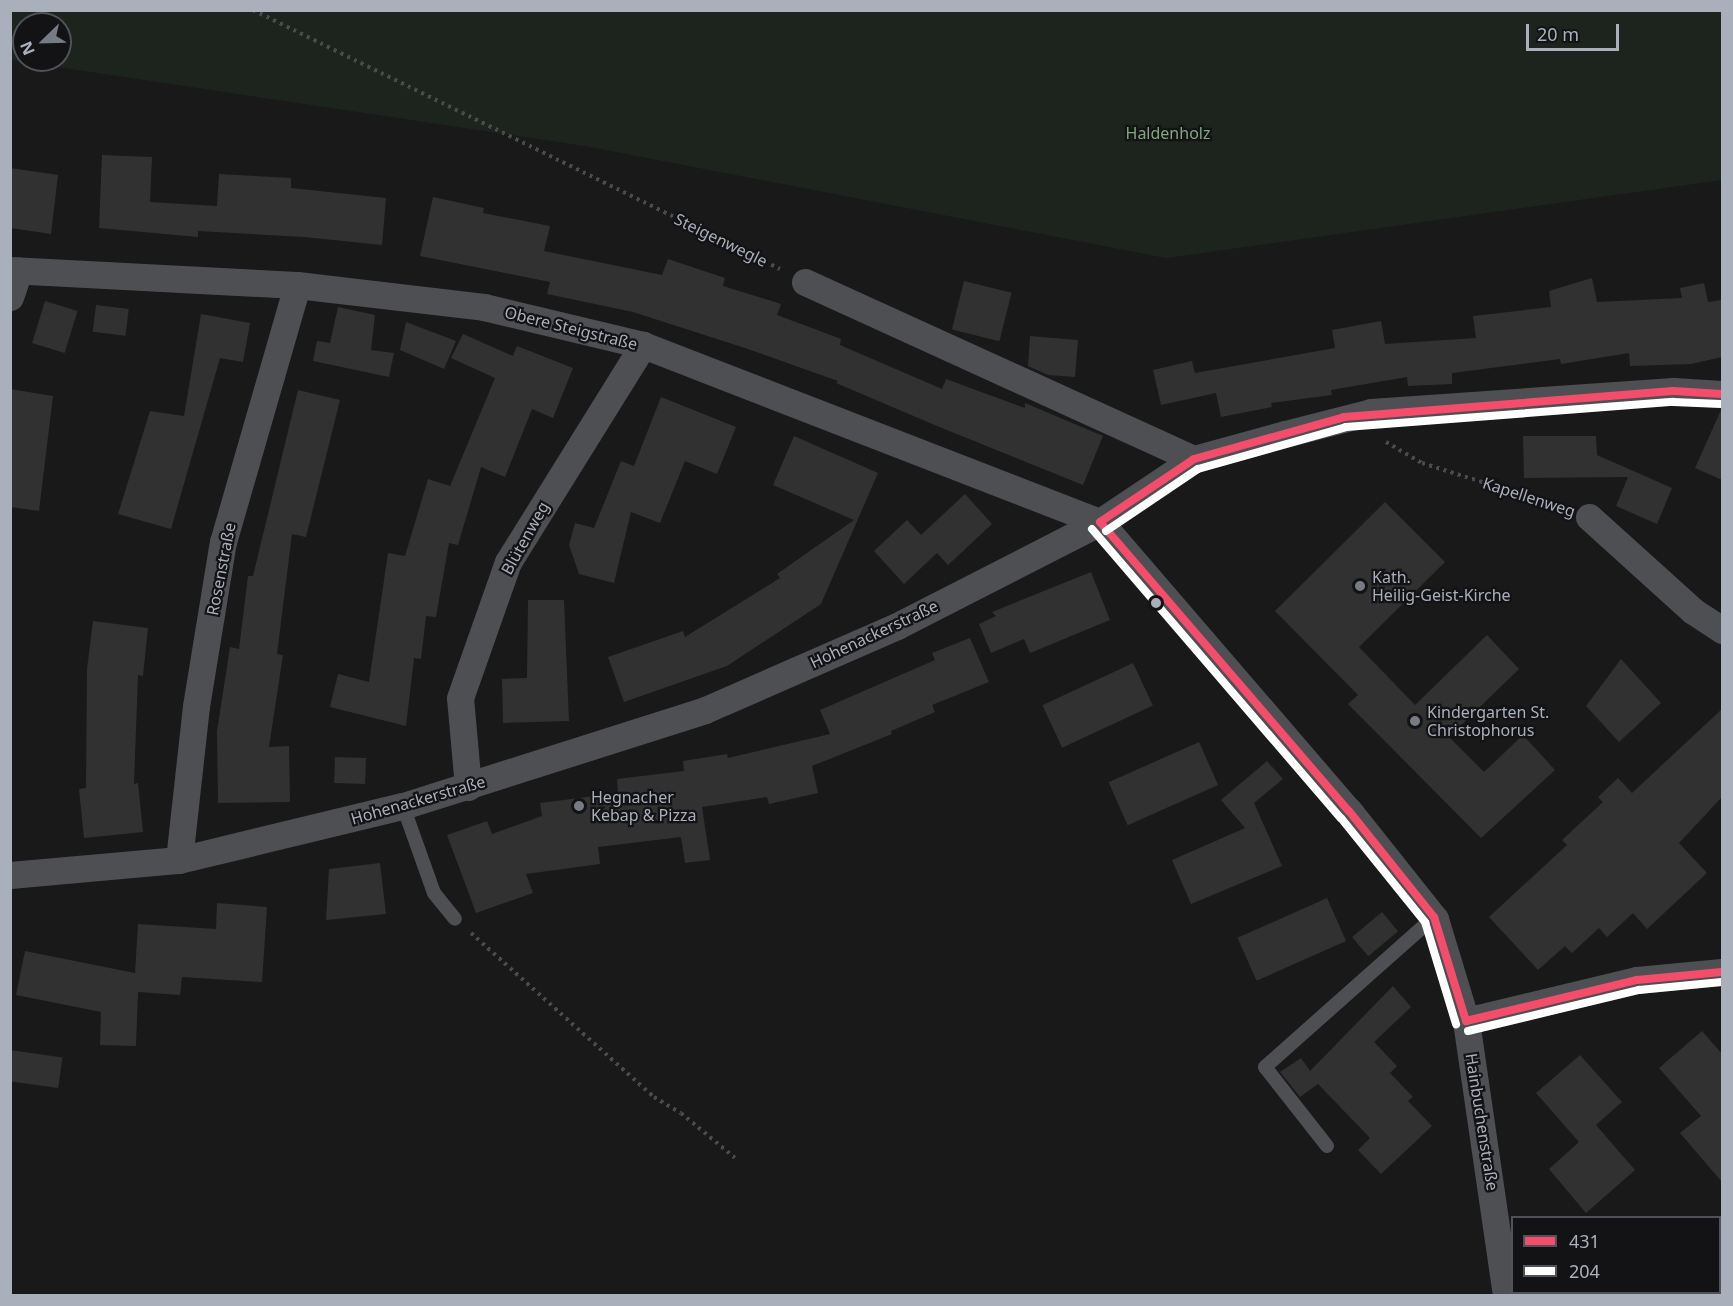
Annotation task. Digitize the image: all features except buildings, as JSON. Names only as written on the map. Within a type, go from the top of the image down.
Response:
[{"type":"street","points":[[10,297],[15,270]]},
{"type":"street","name":"Obere Steigstraße","points":[[15,270],[297,285],[484,307],[643,345],[1100,522]]},
{"type":"street","points":[[805,282],[1194,459]]},
{"type":"street","name":"Rosenstraße","points":[[179,860],[196,706],[224,543],[297,285]]},
{"type":"street","name":"Blütenweg","points":[[468,787],[460,698],[508,562],[643,345]]},
{"type":"street","name":"Hohenackerstraße","points":[[10,875],[179,860],[403,806],[705,710],[897,626],[1100,522],[1194,459],[1371,412],[1673,392],[1722,394]]},
{"type":"street","name":"Kapellenweg","points":[[1589,517],[1693,611],[1722,630]]},
{"type":"street","name":"Hainbuchenstraße","points":[[1100,522],[1349,811],[1434,917],[1466,1021],[1506,1296]]},
{"type":"street","points":[[1466,1021],[1637,980],[1722,972]]},
{"type":"lane","points":[[403,806],[434,893],[455,919]]},
{"type":"lane","points":[[1328,1146],[1265,1067],[1434,917]]},
{"type":"path","name":"Steigenwegle","points":[[253,10],[805,282]]},
{"type":"path","name":"Kapellenweg","points":[[1383,440],[1422,463],[1589,517]]},
{"type":"path","points":[[455,919],[654,1097],[681,1113],[735,1158]]},
{"type":"green space","name":"Haldenholz","points":[[10,11],[1722,11],[1722,180],[1166,258],[585,146],[72,69],[72,12],[12,12],[12,60]]},
{"type":"transit line","name":"431","points":[[1100,522],[1194,459],[1344,417],[1673,391],[1722,394]]},
{"type":"transit line","name":"204","points":[[1106,531],[1198,469],[1346,427],[1673,402],[1721,404]]},
{"type":"transit line","name":"431","points":[[1100,522],[1349,811],[1434,917],[1466,1021]]},
{"type":"transit line","name":"204","points":[[1092,529],[1341,818],[1425,922],[1456,1024]]},
{"type":"transit line","name":"431","points":[[1466,1021],[1637,980],[1722,972]]},
{"type":"transit line","name":"204","points":[[1468,1031],[1639,990],[1722,982]]},
{"type":"place","name":"Kath. Heilig-Geist-Kirche","points":[[1360,586]]},
{"type":"place","name":"Kindergarten St. Christophorus","points":[[1415,721]]},
{"type":"place","name":"Hegnacher Kebap & Pizza","points":[[579,806]]}]
